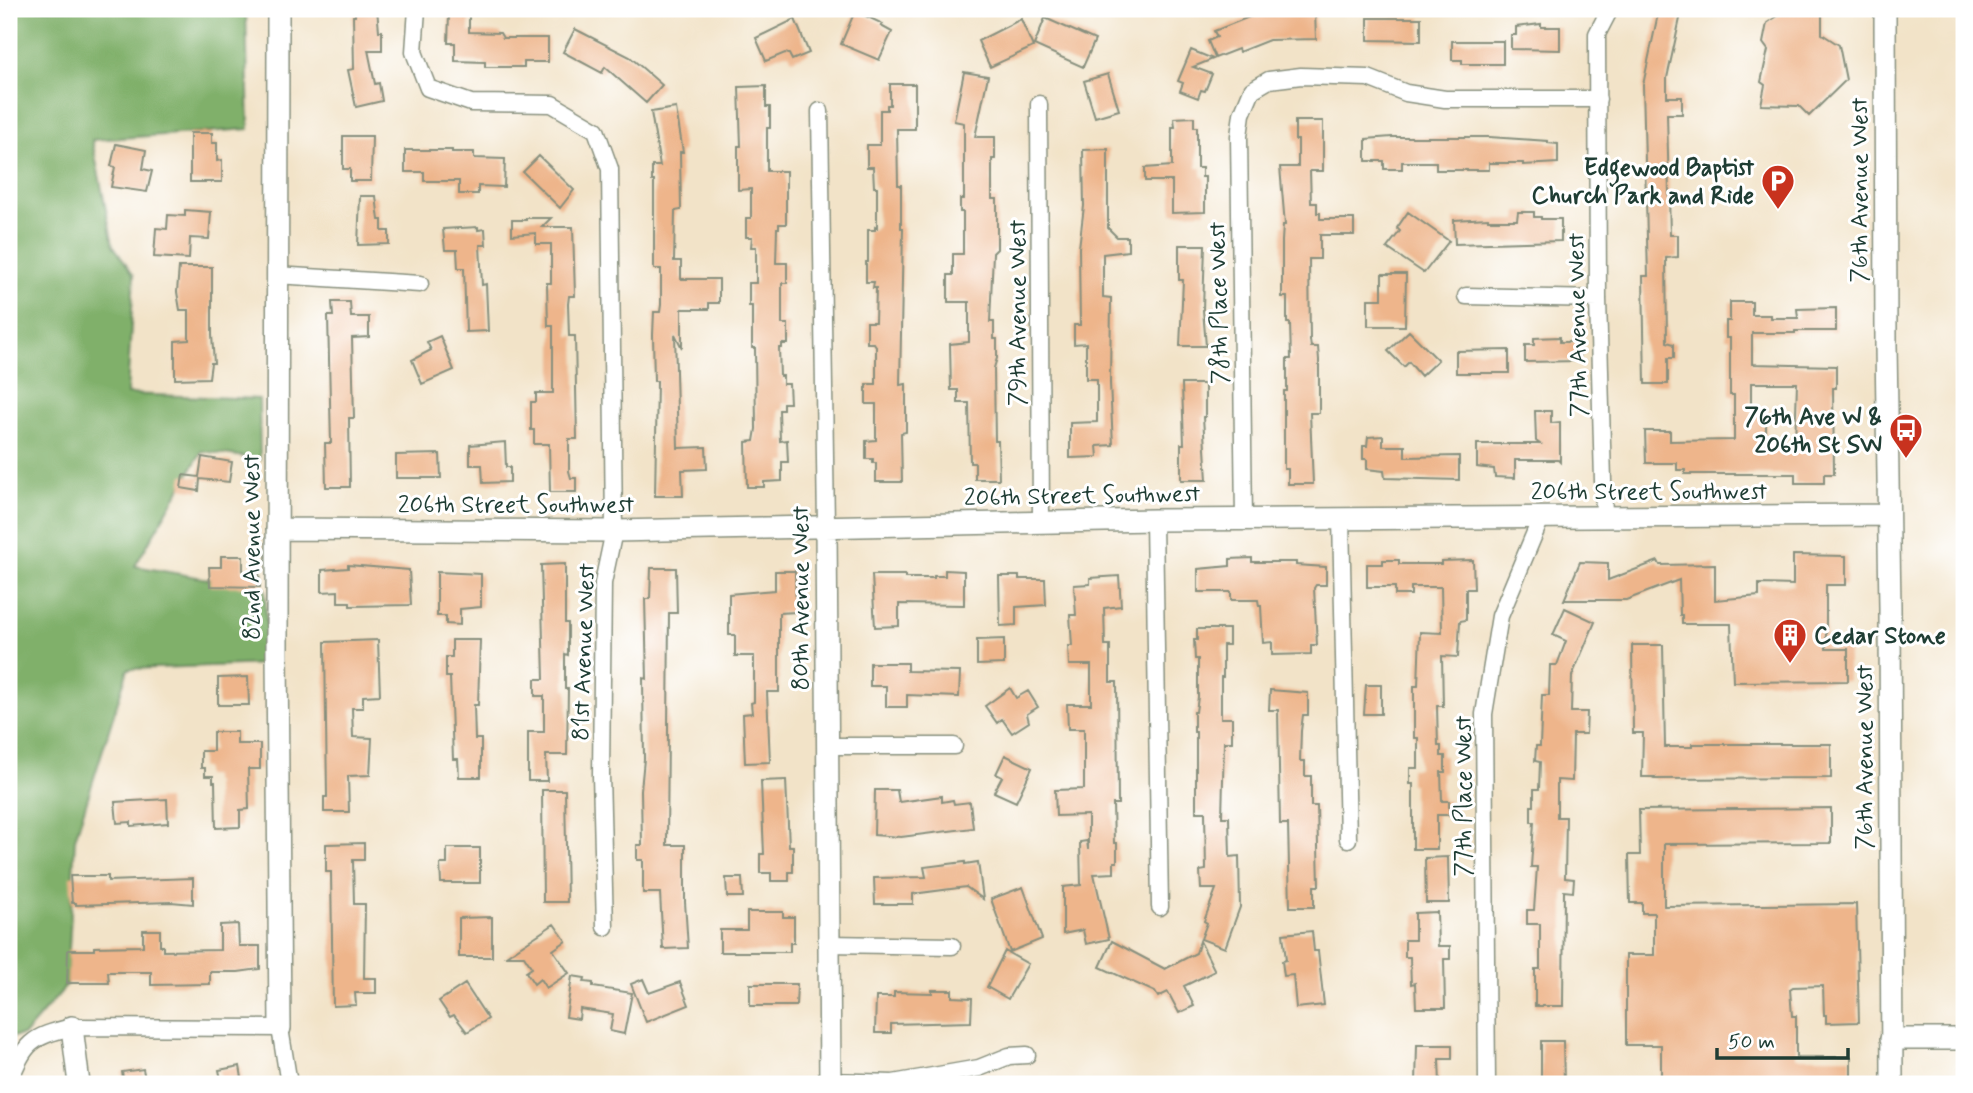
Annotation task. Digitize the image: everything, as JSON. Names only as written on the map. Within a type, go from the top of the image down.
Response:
[{"type":"street","name":"82nd Avenue West","points":[[278,9],[276,275],[280,1028],[289,1084]]},
{"type":"street","name":"81st Avenue West","points":[[417,9],[414,52],[428,88],[471,103],[552,104],[596,130],[610,169],[614,531],[603,583],[601,775],[605,927]]},
{"type":"street","name":"77th Avenue West","points":[[1604,517],[1598,299],[1597,34],[1609,9]]},
{"type":"street","name":"76th Avenue West","points":[[1885,9],[1892,1084]]},
{"type":"street","name":"78th Place West","points":[[1244,519],[1239,136],[1242,114],[1252,90],[1269,80],[1301,76],[1368,78],[1406,93],[1445,99],[1598,99]]},
{"type":"street","name":"79th Avenue West","points":[[1039,104],[1041,522]]},
{"type":"street","name":"80th Avenue West","points":[[820,111],[830,1082]]},
{"type":"street","points":[[276,275],[420,284]]},
{"type":"street","points":[[1466,296],[1598,299]]},
{"type":"street","name":"206th Street Southwest","points":[[277,529],[614,531],[1154,520],[1888,515]]},
{"type":"street","points":[[1341,518],[1348,839]]},
{"type":"street","name":"77th Place West","points":[[1487,1084],[1484,714],[1500,615],[1541,518]]},
{"type":"street","points":[[1154,520],[1160,907]]},
{"type":"street","points":[[827,746],[954,746]]},
{"type":"street","points":[[828,944],[952,946]]},
{"type":"street","points":[[9,1082],[26,1045],[44,1034],[72,1027],[280,1028]]},
{"type":"street","points":[[72,1027],[79,1084]]},
{"type":"street","points":[[1891,1039],[1964,1039]]},
{"type":"street","points":[[830,1082],[894,1083],[979,1068],[1009,1056],[1027,1055]]},
{"type":"green space","points":[[9,9],[246,9],[249,129],[92,140],[113,245],[134,275],[127,394],[259,399],[260,459],[202,451],[135,566],[265,589],[268,664],[128,669],[75,839],[67,985],[24,1035],[9,1037]]},
{"type":"building","points":[[355,9],[377,9],[379,31],[382,31],[382,50],[368,50],[375,84],[379,83],[382,101],[356,107],[348,70],[354,69]]},
{"type":"building","points":[[1261,9],[1315,12],[1316,39],[1269,40],[1215,58],[1208,41],[1217,37],[1214,31],[1262,12]]},
{"type":"building","points":[[1659,9],[1681,14],[1667,78],[1667,97],[1682,97],[1682,114],[1667,114],[1670,235],[1678,235],[1678,257],[1666,258],[1667,342],[1674,344],[1674,358],[1668,358],[1668,384],[1645,384],[1643,276],[1648,276],[1643,85]]},
{"type":"building","points":[[1788,9],[1822,9],[1822,34],[1839,45],[1846,80],[1809,116],[1799,106],[1761,105],[1765,85],[1761,82],[1768,50],[1763,43],[1767,23]]},
{"type":"building","points":[[855,11],[883,24],[881,26],[892,32],[879,60],[841,44]]},
{"type":"building","points":[[449,15],[469,15],[469,32],[500,33],[503,38],[548,38],[548,62],[524,62],[524,67],[485,67],[485,62],[455,61],[455,43],[448,43]]},
{"type":"building","points":[[1045,18],[1095,40],[1083,67],[1034,45]]},
{"type":"building","points":[[1368,18],[1421,18],[1421,41],[1368,40]]},
{"type":"building","points":[[795,19],[809,53],[792,60],[789,54],[785,53],[766,61],[756,38]]},
{"type":"building","points":[[1021,19],[1033,47],[990,67],[978,41]]},
{"type":"building","points":[[1541,24],[1541,27],[1560,27],[1560,50],[1511,49],[1511,35],[1516,35],[1516,27]]},
{"type":"building","points":[[575,29],[630,57],[662,85],[646,103],[605,67],[602,73],[563,52]]},
{"type":"building","points":[[1452,41],[1503,41],[1503,64],[1462,64],[1462,60],[1452,60]]},
{"type":"building","points":[[1191,50],[1213,59],[1193,67],[1212,74],[1205,91],[1201,90],[1198,98],[1180,91],[1183,83],[1178,81]]},
{"type":"building","points":[[964,72],[988,76],[975,137],[995,137],[992,199],[997,199],[997,249],[993,253],[990,322],[994,322],[994,339],[997,339],[994,368],[995,441],[998,441],[999,479],[975,479],[975,463],[970,463],[969,403],[958,403],[958,390],[951,390],[950,344],[969,342],[969,302],[948,302],[948,275],[953,275],[953,254],[963,254],[963,212],[960,212],[960,199],[964,199],[964,123],[954,121]]},
{"type":"building","points":[[1108,74],[1119,110],[1095,117],[1084,81]]},
{"type":"building","points":[[890,84],[915,84],[915,129],[897,129],[898,185],[901,185],[903,228],[900,385],[906,384],[906,432],[901,433],[902,482],[876,482],[876,463],[873,463],[873,459],[866,459],[866,441],[876,440],[876,404],[866,404],[866,384],[876,384],[876,346],[874,343],[867,343],[867,322],[875,322],[876,288],[873,288],[874,282],[866,282],[866,262],[868,230],[877,228],[877,187],[874,187],[873,167],[867,167],[867,145],[880,145],[880,110],[887,110],[887,105],[890,105]]},
{"type":"building","points":[[766,86],[766,107],[770,107],[767,171],[786,171],[786,224],[779,224],[777,228],[776,263],[787,263],[787,283],[782,283],[782,324],[788,324],[788,344],[782,344],[782,348],[779,348],[780,376],[783,376],[783,384],[789,384],[790,403],[783,403],[783,410],[779,410],[780,441],[787,440],[788,462],[782,462],[782,481],[764,482],[764,487],[747,487],[746,442],[754,441],[756,429],[755,348],[752,348],[749,283],[756,283],[756,247],[751,247],[752,237],[746,237],[746,218],[751,218],[751,189],[738,190],[738,146],[741,146],[739,87]]},
{"type":"building","points":[[676,108],[683,152],[680,152],[681,210],[675,211],[674,261],[681,261],[681,279],[719,279],[719,303],[709,303],[709,309],[682,309],[682,348],[675,334],[678,448],[706,447],[707,469],[682,470],[683,496],[655,496],[657,381],[654,381],[653,335],[654,312],[660,312],[661,305],[661,269],[654,269],[652,166],[660,166],[651,112]]},
{"type":"building","points":[[1194,117],[1194,127],[1197,127],[1197,168],[1202,168],[1202,177],[1205,177],[1205,212],[1172,213],[1172,181],[1145,181],[1145,168],[1172,166],[1174,118]]},
{"type":"building","points":[[1295,121],[1323,121],[1323,171],[1310,171],[1311,203],[1317,203],[1320,219],[1354,219],[1354,235],[1320,235],[1320,259],[1309,259],[1310,340],[1311,347],[1318,347],[1319,360],[1319,413],[1310,413],[1313,484],[1288,484],[1288,469],[1284,469],[1284,391],[1287,391],[1287,359],[1291,359],[1287,297],[1282,297],[1282,241],[1285,225],[1280,167],[1298,167]]},
{"type":"building","points":[[190,133],[212,133],[212,143],[217,143],[217,161],[222,160],[222,182],[190,182]]},
{"type":"building","points":[[343,136],[372,136],[371,181],[350,181],[350,169],[343,169]]},
{"type":"building","points":[[1489,137],[1548,141],[1558,144],[1558,163],[1489,163],[1489,170],[1436,170],[1436,162],[1402,162],[1402,169],[1384,169],[1384,161],[1366,161],[1366,139]]},
{"type":"building","points":[[116,144],[146,150],[143,169],[152,171],[147,192],[111,187],[115,167],[111,166]]},
{"type":"building","points":[[1108,149],[1108,228],[1117,237],[1128,237],[1128,251],[1103,254],[1103,297],[1111,298],[1110,383],[1113,445],[1097,446],[1098,457],[1070,458],[1070,423],[1097,422],[1097,379],[1086,379],[1086,343],[1074,344],[1074,325],[1080,325],[1079,248],[1084,206],[1083,150]]},
{"type":"building","points":[[405,150],[452,150],[474,152],[474,158],[505,159],[504,187],[478,186],[478,194],[459,194],[459,181],[424,181],[424,172],[405,172]]},
{"type":"building","points":[[539,156],[574,190],[560,208],[523,172]]},
{"type":"building","points":[[360,196],[376,196],[382,231],[389,231],[389,244],[358,245]]},
{"type":"building","points":[[185,210],[211,212],[209,239],[190,238],[189,259],[154,257],[156,228],[167,229],[168,215],[185,216]]},
{"type":"building","points":[[1408,212],[1449,241],[1424,273],[1387,248],[1400,231],[1397,228]]},
{"type":"building","points":[[1518,212],[1534,212],[1534,217],[1541,219],[1561,219],[1561,241],[1455,244],[1454,220],[1517,220]]},
{"type":"building","points":[[551,218],[542,227],[573,227],[575,296],[569,296],[568,304],[569,336],[575,336],[577,439],[569,439],[569,471],[571,478],[576,478],[576,492],[550,492],[549,444],[534,444],[534,430],[531,430],[531,402],[536,402],[536,393],[553,393],[553,326],[548,326],[547,283],[551,283],[551,244],[536,244],[536,233],[512,235],[512,220]]},
{"type":"building","points":[[478,227],[478,230],[485,229],[486,245],[480,245],[482,285],[486,284],[488,331],[466,332],[464,268],[458,268],[457,250],[445,250],[443,229]]},
{"type":"building","points":[[1179,245],[1205,245],[1203,310],[1206,346],[1180,346],[1183,280],[1179,280]]},
{"type":"building","points":[[179,267],[212,267],[214,363],[211,363],[209,378],[175,379],[175,341],[189,340],[189,310],[180,310],[177,292]]},
{"type":"building","points":[[1382,274],[1406,274],[1405,326],[1368,326],[1368,299],[1382,299]]},
{"type":"building","points":[[332,302],[350,302],[351,317],[369,317],[369,337],[352,338],[354,418],[349,418],[350,487],[326,487],[325,443],[331,443],[328,316],[333,316]]},
{"type":"building","points":[[1730,302],[1752,302],[1752,315],[1771,315],[1771,318],[1798,318],[1797,309],[1836,308],[1836,331],[1752,333],[1752,364],[1836,366],[1836,388],[1833,388],[1834,474],[1824,474],[1824,483],[1795,483],[1795,474],[1685,474],[1685,470],[1677,470],[1677,463],[1646,463],[1645,431],[1670,431],[1670,441],[1734,440],[1734,395],[1730,395],[1730,338],[1726,338],[1726,321],[1730,321]],"holes":[[[1751,383],[1797,383],[1795,443],[1766,443],[1766,413],[1751,413]]]},
{"type":"building","points":[[1409,331],[1438,360],[1421,376],[1409,362],[1404,367],[1388,351]]},
{"type":"building","points":[[440,336],[454,370],[422,384],[412,360],[431,350],[427,342]]},
{"type":"building","points":[[1560,337],[1560,342],[1580,342],[1580,361],[1525,362],[1525,345],[1534,345],[1534,338]]},
{"type":"building","points":[[1509,350],[1509,373],[1456,373],[1456,351]]},
{"type":"building","points":[[1182,384],[1205,384],[1203,417],[1207,480],[1181,480],[1181,444],[1184,444]]},
{"type":"building","points":[[1535,411],[1551,411],[1551,423],[1560,422],[1560,462],[1515,460],[1515,478],[1495,477],[1494,469],[1477,467],[1477,444],[1540,444],[1536,441]]},
{"type":"building","points":[[1383,436],[1383,446],[1405,446],[1405,457],[1459,456],[1459,480],[1385,478],[1384,471],[1367,469],[1367,459],[1363,459],[1363,446],[1367,446],[1368,437]]},
{"type":"building","points":[[505,442],[506,467],[510,467],[510,482],[483,483],[482,465],[470,465],[470,445]]},
{"type":"building","points":[[440,454],[441,478],[396,478],[396,455]]},
{"type":"building","points":[[202,457],[232,462],[229,482],[200,479],[199,491],[181,488],[183,475],[199,477]]},
{"type":"building","points":[[1793,555],[1846,556],[1846,585],[1826,585],[1826,649],[1848,649],[1848,681],[1733,682],[1731,624],[1682,624],[1679,580],[1626,600],[1564,600],[1580,562],[1608,563],[1608,580],[1658,561],[1660,565],[1715,564],[1715,600],[1759,596],[1759,584],[1793,585]]},
{"type":"building","points":[[221,556],[243,556],[243,572],[259,572],[260,587],[210,586],[209,567],[221,567]]},
{"type":"building","points":[[1252,558],[1252,562],[1296,562],[1296,565],[1326,567],[1326,585],[1316,585],[1314,588],[1317,645],[1311,645],[1311,654],[1272,655],[1272,642],[1263,643],[1261,606],[1258,600],[1231,600],[1231,592],[1198,592],[1198,569],[1230,566],[1230,559]]},
{"type":"building","points":[[1383,560],[1399,560],[1399,564],[1441,564],[1441,561],[1473,560],[1474,589],[1466,589],[1466,620],[1460,621],[1458,657],[1442,656],[1443,706],[1437,706],[1438,746],[1441,746],[1441,756],[1445,756],[1445,772],[1441,772],[1442,801],[1449,801],[1449,815],[1437,815],[1437,849],[1413,849],[1413,784],[1410,784],[1410,768],[1418,768],[1418,738],[1414,738],[1414,686],[1418,686],[1420,632],[1442,633],[1441,587],[1411,587],[1411,595],[1395,595],[1395,587],[1367,587],[1367,564],[1383,564]]},
{"type":"building","points":[[565,564],[565,623],[568,623],[568,655],[565,654],[565,689],[568,689],[567,755],[546,755],[547,781],[528,781],[528,732],[544,732],[544,696],[535,696],[535,679],[544,679],[541,565]]},
{"type":"building","points":[[348,565],[409,570],[411,605],[350,606],[350,602],[338,602],[338,591],[322,592],[322,570],[348,568]]},
{"type":"building","points":[[651,568],[676,568],[677,613],[669,613],[667,845],[685,845],[688,948],[663,949],[660,893],[643,893],[643,860],[637,860],[637,845],[642,845],[643,678],[647,679],[645,599],[650,599]]},
{"type":"building","points":[[945,570],[964,571],[964,605],[899,604],[899,626],[875,627],[872,575],[934,578],[945,576]]},
{"type":"building","points":[[775,571],[795,571],[796,612],[779,613],[779,692],[767,692],[770,762],[745,763],[743,714],[752,713],[754,656],[735,656],[735,635],[729,635],[729,594],[775,590]]},
{"type":"building","points":[[437,572],[481,574],[481,607],[460,609],[460,625],[446,624],[446,616],[437,616]]},
{"type":"building","points":[[999,576],[1045,579],[1046,605],[1016,607],[1016,625],[1000,626]]},
{"type":"building","points":[[1119,576],[1121,606],[1104,608],[1105,645],[1110,645],[1110,682],[1117,682],[1118,804],[1113,804],[1117,862],[1114,862],[1114,873],[1094,874],[1109,939],[1086,944],[1083,930],[1063,934],[1063,887],[1081,885],[1080,842],[1087,841],[1088,849],[1088,815],[1056,816],[1055,790],[1084,789],[1084,729],[1068,729],[1067,704],[1091,704],[1091,665],[1069,665],[1068,646],[1072,646],[1070,615],[1076,615],[1074,585],[1090,584],[1090,578]]},
{"type":"building","points":[[1565,608],[1595,622],[1572,676],[1571,712],[1587,712],[1586,734],[1573,734],[1572,781],[1557,780],[1557,817],[1566,817],[1565,878],[1574,879],[1573,892],[1564,891],[1563,1006],[1535,1006],[1535,969],[1540,969],[1540,924],[1527,924],[1527,910],[1534,910],[1537,867],[1531,867],[1534,822],[1531,822],[1531,806],[1534,806],[1534,789],[1539,789],[1540,762],[1535,761],[1536,746],[1540,746],[1542,695],[1549,695],[1550,665],[1557,665],[1566,641],[1553,635]]},
{"type":"building","points":[[1197,629],[1229,629],[1229,645],[1223,645],[1221,718],[1232,718],[1232,742],[1224,742],[1222,817],[1229,817],[1230,857],[1239,856],[1240,907],[1225,948],[1201,939],[1207,923],[1204,921],[1216,889],[1201,889],[1200,871],[1206,870],[1205,812],[1196,812],[1194,712],[1198,697],[1198,659],[1195,659],[1194,640],[1197,640]]},
{"type":"building","points":[[1004,639],[1004,664],[977,665],[977,640]]},
{"type":"building","points":[[378,640],[380,695],[363,696],[363,708],[352,708],[353,737],[372,738],[370,775],[348,776],[349,812],[324,812],[324,797],[327,797],[325,642]]},
{"type":"building","points":[[452,640],[480,640],[478,705],[474,705],[475,739],[481,739],[481,777],[459,777],[458,759],[453,759],[450,677],[446,677],[446,657],[452,657]]},
{"type":"building","points":[[1632,645],[1663,645],[1665,747],[1692,747],[1692,744],[1831,744],[1831,778],[1642,777],[1643,733],[1633,733]]},
{"type":"building","points":[[870,663],[907,663],[907,671],[960,672],[959,697],[907,695],[907,707],[886,707],[886,686],[870,686]]},
{"type":"building","points":[[248,677],[249,705],[218,705],[218,678]]},
{"type":"building","points":[[1366,685],[1381,685],[1381,714],[1364,714]]},
{"type":"building","points":[[1010,688],[1016,698],[1028,691],[1038,707],[1027,714],[1029,722],[1012,733],[1002,719],[997,723],[985,706]]},
{"type":"building","points":[[1270,690],[1308,693],[1308,715],[1303,715],[1300,761],[1305,761],[1305,776],[1311,776],[1311,806],[1317,806],[1319,886],[1314,886],[1314,907],[1290,907],[1288,824],[1280,824],[1278,710],[1269,710]]},
{"type":"building","points":[[213,732],[237,732],[237,744],[260,744],[260,769],[248,769],[249,809],[240,810],[240,827],[216,828],[215,782],[213,776],[205,776],[205,768],[201,768],[201,751],[213,751]]},
{"type":"building","points":[[1005,755],[1032,768],[1016,802],[994,792],[1002,777],[996,774]]},
{"type":"building","points":[[786,780],[793,872],[789,872],[789,881],[771,881],[771,873],[760,873],[760,854],[764,854],[761,781]]},
{"type":"building","points":[[542,790],[565,790],[567,902],[543,902]]},
{"type":"building","points":[[875,790],[897,790],[899,802],[942,796],[942,802],[970,802],[973,828],[901,837],[874,835]]},
{"type":"building","points":[[167,799],[168,823],[131,826],[131,822],[117,823],[115,802]]},
{"type":"building","points":[[1831,808],[1831,843],[1664,844],[1664,906],[1856,904],[1859,1022],[1826,1023],[1823,986],[1790,989],[1792,1016],[1796,1016],[1796,1057],[1851,1057],[1851,1084],[1661,1084],[1661,1045],[1626,1045],[1626,955],[1654,955],[1654,913],[1642,913],[1642,903],[1630,903],[1629,855],[1640,855],[1639,810]]},
{"type":"building","points":[[364,843],[364,860],[353,860],[354,904],[365,904],[364,978],[376,978],[376,993],[355,993],[356,1005],[333,1006],[331,872],[326,872],[326,844]]},
{"type":"building","points":[[447,848],[480,848],[480,883],[441,883],[440,864],[447,864]]},
{"type":"building","points":[[1448,857],[1449,903],[1426,903],[1425,858]]},
{"type":"building","points":[[978,862],[983,899],[966,887],[913,894],[913,904],[875,904],[874,878],[926,877],[924,867]]},
{"type":"building","points":[[70,876],[108,876],[108,881],[193,878],[193,904],[171,902],[76,905],[72,903]]},
{"type":"building","points":[[726,878],[742,878],[743,897],[727,897]]},
{"type":"building","points":[[1023,887],[1042,939],[1010,952],[991,899]]},
{"type":"building","points":[[747,912],[783,912],[783,917],[794,917],[794,943],[790,943],[790,952],[720,952],[720,930],[747,930]]},
{"type":"building","points":[[1437,912],[1438,946],[1450,946],[1450,959],[1444,959],[1445,1008],[1416,1008],[1415,983],[1411,984],[1410,957],[1405,957],[1405,940],[1415,940],[1415,913]]},
{"type":"building","points":[[492,917],[492,957],[459,957],[459,918]]},
{"type":"building","points":[[238,924],[239,946],[260,946],[260,969],[210,972],[210,984],[151,985],[151,972],[108,972],[109,983],[67,983],[68,950],[143,946],[143,930],[160,930],[160,946],[163,946],[163,951],[220,950],[220,925]]},
{"type":"building","points":[[554,924],[566,941],[553,950],[569,973],[546,988],[540,979],[534,984],[526,972],[532,968],[524,956],[506,956]]},
{"type":"building","points":[[1312,931],[1314,951],[1318,951],[1324,1005],[1296,1008],[1293,975],[1284,976],[1282,961],[1286,960],[1283,934]]},
{"type":"building","points":[[1112,941],[1165,969],[1196,953],[1200,941],[1215,971],[1184,986],[1194,1006],[1179,1013],[1168,992],[1158,997],[1155,992],[1100,967]]},
{"type":"building","points":[[1005,951],[1028,964],[1008,999],[987,987]]},
{"type":"building","points":[[572,976],[585,978],[584,982],[593,983],[593,987],[632,993],[624,1034],[610,1031],[613,1014],[580,1009],[579,1019],[566,1017]]},
{"type":"building","points":[[643,979],[649,993],[680,982],[689,1005],[646,1022],[631,984]]},
{"type":"building","points":[[465,984],[488,1019],[467,1032],[454,1015],[450,1017],[439,1001]]},
{"type":"building","points":[[750,984],[797,984],[796,1006],[750,1006]]},
{"type":"building","points":[[932,990],[952,990],[952,997],[972,998],[971,1022],[891,1024],[891,1033],[875,1033],[876,997],[894,997],[894,992],[932,993]]},
{"type":"building","points":[[1541,1041],[1563,1041],[1564,1084],[1541,1084]]},
{"type":"building","points":[[1417,1045],[1452,1045],[1452,1059],[1439,1059],[1440,1084],[1416,1084]]},
{"type":"building","points":[[240,1066],[243,1084],[222,1084],[219,1070]]},
{"type":"building","points":[[143,1069],[146,1084],[124,1084],[122,1072]]},
{"type":"place","name":"Edgewood Baptist Church Park and Ride","points":[[1778,211]]},
{"type":"place","name":"76th Ave W & 206th St SW","points":[[1906,460]]},
{"type":"place","name":"Cedar Stone","points":[[1790,665]]}]
